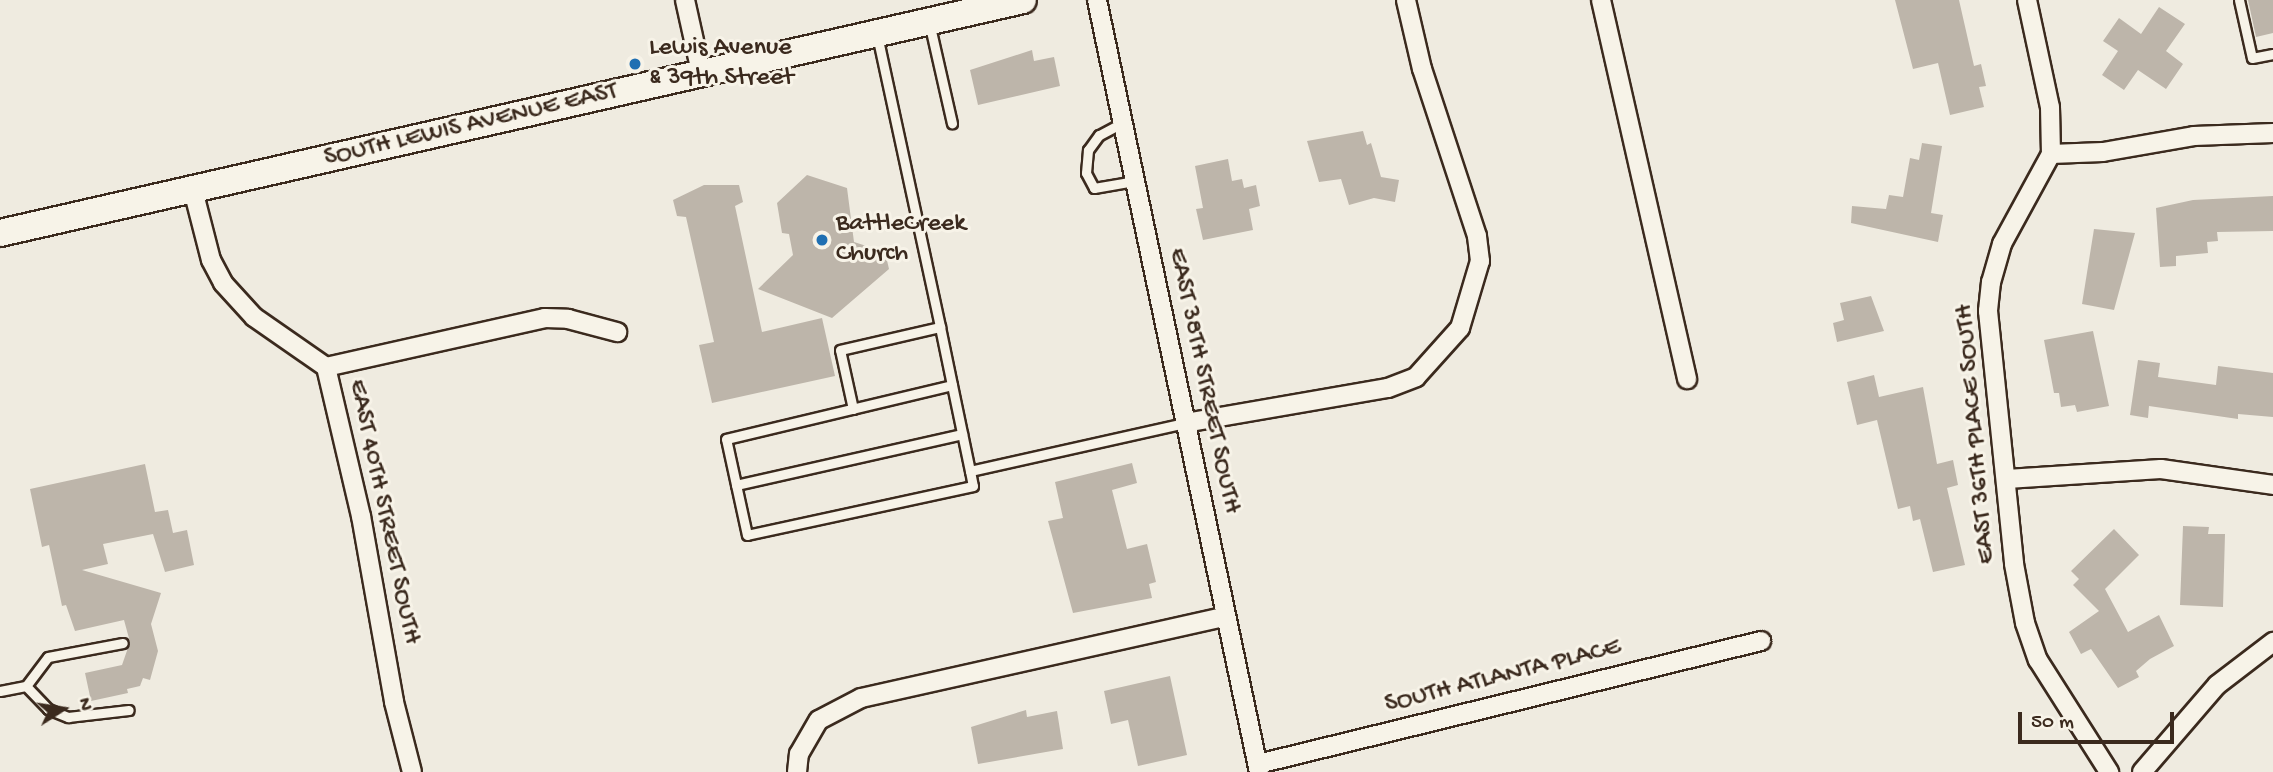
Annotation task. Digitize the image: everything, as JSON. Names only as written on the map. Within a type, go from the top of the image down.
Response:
[{"type":"main road","name":"SOUTH LEWIS AVENUE EAST","points":[[0,233],[1023,0]]},
{"type":"street","points":[[685,0],[701,72]]},
{"type":"street","name":"EAST 38TH STREET SOUTH","points":[[1097,0],[1224,617],[1259,768]]},
{"type":"street","points":[[1185,423],[1388,388],[1416,377],[1438,356],[1460,328],[1479,261],[1476,236],[1422,69],[1406,0]]},
{"type":"street","points":[[1601,0],[1687,379]]},
{"type":"street","name":"EAST 36TH PLACE SOUTH","points":[[2027,0],[2050,107],[2051,154],[2002,244],[1991,282],[1992,359],[2007,479],[2014,564],[2025,623],[2045,671],[2109,772]]},
{"type":"street","points":[[2051,154],[2103,152],[2194,136],[2273,133]]},
{"type":"street","name":"EAST 40TH STREET SOUTH","points":[[193,190],[211,260],[223,283],[254,317],[326,367],[361,516],[394,702],[412,772]]},
{"type":"street","points":[[326,367],[545,318],[568,319],[617,332]]},
{"type":"street","points":[[2007,479],[2161,469],[2273,485]]},
{"type":"street","points":[[797,772],[799,754],[819,720],[861,698],[1224,617]]},
{"type":"street","name":"SOUTH ATLANTA PLACE","points":[[1259,768],[1761,642]]},
{"type":"street","points":[[2141,772],[2217,685],[2273,642]]},
{"type":"lane","points":[[2239,0],[2252,58],[2273,54]]},
{"type":"lane","points":[[928,22],[952,123]]},
{"type":"lane","points":[[877,34],[940,327],[973,486],[747,535],[726,439],[952,385]]},
{"type":"lane","points":[[1122,123],[1099,135],[1088,150],[1086,173],[1094,188],[1135,181]]},
{"type":"lane","points":[[853,409],[840,349],[940,327]]},
{"type":"lane","points":[[970,471],[1185,423]]},
{"type":"lane","points":[[736,485],[962,434]]},
{"type":"lane","points":[[0,691],[26,686],[48,657],[123,643]]},
{"type":"lane","points":[[26,686],[48,709],[68,717],[129,710]]},
{"type":"building","points":[[1895,0],[1959,0],[1974,66],[1981,64],[1986,86],[1979,87],[1984,107],[1950,115],[1938,63],[1913,69]]},
{"type":"building","points":[[2248,0],[2273,0],[2273,33],[2256,37]]},
{"type":"building","points":[[2159,7],[2185,24],[2166,51],[2183,64],[2166,89],[2138,70],[2124,90],[2102,75],[2118,51],[2103,41],[2119,18],[2141,34]]},
{"type":"building","points":[[1032,50],[1034,61],[1054,57],[1060,86],[978,105],[970,70]]},
{"type":"building","points":[[1363,131],[1367,145],[1371,143],[1381,177],[1399,180],[1395,202],[1374,198],[1349,205],[1341,179],[1319,182],[1307,141]]},
{"type":"building","points":[[1922,143],[1942,146],[1931,213],[1943,215],[1938,242],[1851,223],[1852,206],[1886,209],[1889,195],[1903,197],[1910,158],[1919,160]]},
{"type":"building","points":[[1228,159],[1232,181],[1242,179],[1244,188],[1256,185],[1260,206],[1249,209],[1253,230],[1203,240],[1196,209],[1203,208],[1195,166]]},
{"type":"building","name":"BattleCreek Church","points":[[807,175],[847,188],[854,242],[885,252],[889,269],[832,318],[758,289],[793,255],[789,234],[782,233],[777,203]]},
{"type":"building","points":[[704,185],[739,185],[743,202],[735,206],[762,332],[822,318],[835,376],[712,403],[699,345],[714,342],[686,217],[677,216],[673,200]]},
{"type":"building","points":[[2273,196],[2273,231],[2217,232],[2218,241],[2207,242],[2208,253],[2176,256],[2176,266],[2160,267],[2156,208],[2193,200]]},
{"type":"building","points":[[2094,229],[2135,233],[2114,310],[2082,304]]},
{"type":"building","points":[[1871,296],[1884,331],[1837,342],[1833,323],[1844,320],[1840,303]]},
{"type":"building","points":[[2093,331],[2109,406],[2077,412],[2075,405],[2061,407],[2059,393],[2054,393],[2044,340]]},
{"type":"building","points":[[2138,360],[2160,363],[2158,377],[2216,385],[2218,366],[2273,373],[2273,417],[2238,414],[2238,419],[2149,406],[2148,418],[2130,415]]},
{"type":"building","points":[[1874,375],[1879,397],[1923,387],[1937,464],[1953,460],[1958,485],[1947,488],[1965,565],[1933,572],[1920,519],[1913,521],[1910,506],[1898,509],[1877,420],[1857,425],[1847,382]]},
{"type":"building","points":[[1132,463],[1137,483],[1112,490],[1127,549],[1147,544],[1156,582],[1149,584],[1152,598],[1073,613],[1048,521],[1063,518],[1055,482]]},
{"type":"building","points":[[145,464],[155,512],[168,510],[173,533],[187,530],[194,565],[165,572],[153,534],[103,544],[108,564],[82,570],[161,593],[151,624],[158,651],[150,680],[143,678],[140,686],[127,689],[128,693],[91,701],[85,673],[122,665],[130,642],[124,620],[75,631],[66,605],[62,606],[49,545],[42,547],[30,489]]},
{"type":"building","points":[[2183,526],[2209,527],[2208,534],[2225,534],[2223,607],[2180,605]]},
{"type":"building","points":[[2114,529],[2139,555],[2105,589],[2128,632],[2159,615],[2174,646],[2150,659],[2136,671],[2139,677],[2118,688],[2091,649],[2081,654],[2069,632],[2099,611],[2073,585],[2079,579],[2071,571]]},
{"type":"building","points":[[1170,676],[1187,755],[1138,766],[1128,720],[1111,724],[1104,691]]},
{"type":"building","points":[[1026,710],[1027,717],[1057,711],[1063,749],[978,764],[971,727]]},
{"type":"place","name":"Lewis Avenue & 39th Street","points":[[635,64]]},
{"type":"place","name":"BattleCreek Church","points":[[822,240]]}]
